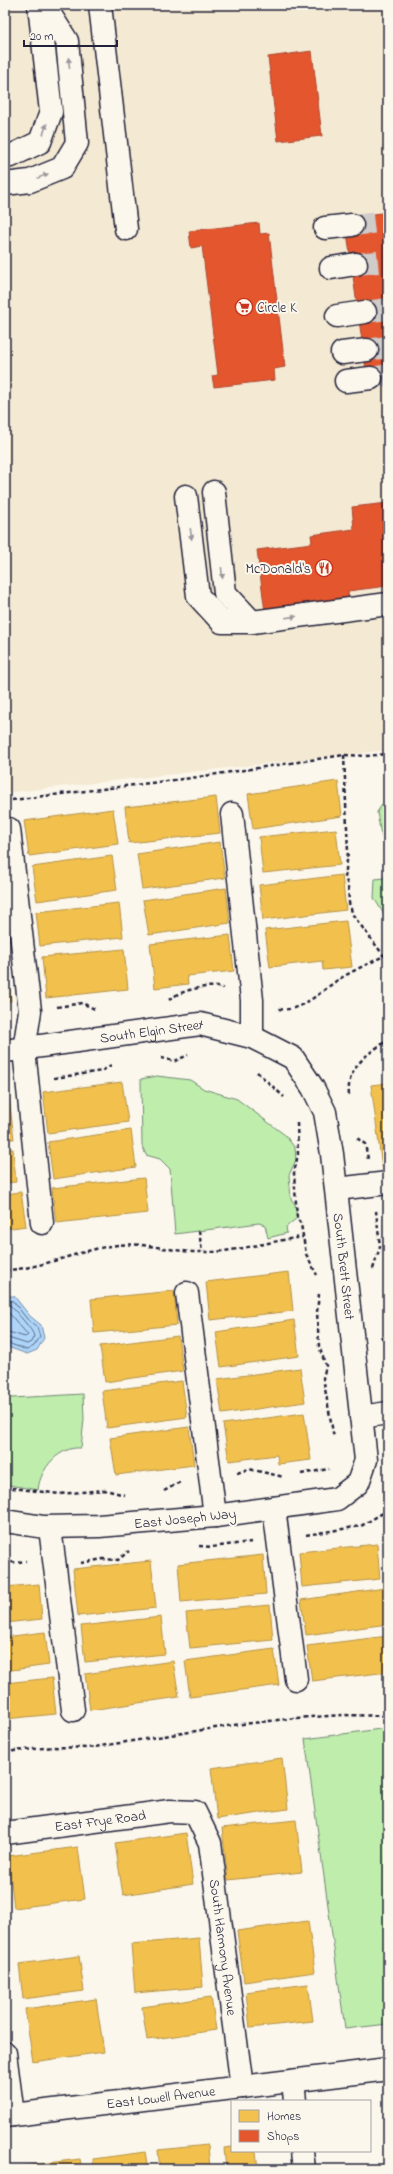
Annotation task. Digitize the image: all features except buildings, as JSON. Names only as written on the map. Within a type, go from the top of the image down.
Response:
[{"type":"street","points":[[5,157],[11,156],[40,142],[51,112],[39,5]]},
{"type":"street","points":[[5,184],[30,181],[62,168],[77,143],[66,41],[44,5]]},
{"type":"street","points":[[100,5],[126,229]]},
{"type":"street","points":[[325,228],[352,225]]},
{"type":"street","points":[[331,268],[356,264]]},
{"type":"street","points":[[337,316],[365,312]]},
{"type":"street","points":[[342,353],[367,350]]},
{"type":"street","points":[[346,380],[371,378]]},
{"type":"street","points":[[214,492],[225,593],[252,622]]},
{"type":"street","points":[[186,496],[198,596],[222,622],[252,622],[388,604]]},
{"type":"street","points":[[232,814],[252,1000],[252,1037]]},
{"type":"street","points":[[9,829],[30,1011],[14,1051],[26,1082],[42,1223]]},
{"type":"street","name":"South Elgin Street","points":[[14,1051],[200,1024],[252,1037],[293,1058]]},
{"type":"street","name":"South Brett Street","points":[[293,1058],[313,1088],[325,1112],[337,1189],[366,1460],[358,1483]]},
{"type":"street","points":[[337,1189],[388,1183]]},
{"type":"street","points":[[187,1293],[215,1516]]},
{"type":"street","points":[[361,1416],[388,1413]]},
{"type":"street","name":"East Joseph Way","points":[[5,1521],[50,1528],[99,1526],[215,1516],[337,1499],[358,1483]]},
{"type":"street","points":[[274,1508],[296,1679]]},
{"type":"street","points":[[50,1528],[73,1710]]},
{"type":"street","name":"East Frye Road","points":[[5,1833],[170,1810],[194,1812]]},
{"type":"street","name":"South Harmony Avenue","points":[[194,1812],[210,1843],[242,2087]]},
{"type":"street","points":[[5,2053],[9,2115]]},
{"type":"street","name":"East Lowell Avenue","points":[[9,2115],[242,2087],[294,2091],[388,2069]]},
{"type":"street","points":[[302,2152],[304,2169]]},
{"type":"path","points":[[5,800],[191,778],[344,755],[366,756],[388,754]]},
{"type":"path","points":[[344,755],[348,852],[345,878],[348,885],[349,903],[353,915],[384,956]]},
{"type":"path","points":[[157,1056],[175,1061],[192,1052]]},
{"type":"path","points":[[26,1082],[102,1071],[114,1063]]},
{"type":"path","points":[[255,1070],[286,1100]]},
{"type":"path","points":[[298,1116],[298,1154],[294,1172],[297,1218],[301,1224],[306,1254],[317,1276],[318,1282]]},
{"type":"path","points":[[199,1231],[202,1252]]},
{"type":"path","points":[[5,1270],[35,1265],[86,1251],[119,1245],[146,1244],[202,1252],[303,1237]]},
{"type":"path","points":[[318,1287],[319,1346],[326,1366],[323,1378],[332,1432],[336,1442]]},
{"type":"path","points":[[297,1476],[329,1470],[335,1465]]},
{"type":"path","points":[[161,1493],[185,1480],[233,1474],[249,1469],[283,1477],[290,1476]]},
{"type":"path","points":[[5,1487],[60,1494],[112,1490],[129,1498]]},
{"type":"path","points":[[5,1752],[53,1747],[88,1748],[296,1718],[343,1715],[388,1716]]},
{"type":"shaded area","points":[[5,5],[388,5],[388,750],[5,793]]},
{"type":"green space","points":[[388,796],[388,856],[380,830],[377,812]]},
{"type":"green space","points":[[388,861],[388,921],[374,898],[375,879],[384,878]]},
{"type":"green space","points":[[157,1076],[190,1080],[204,1089],[237,1099],[285,1135],[295,1148],[296,1160],[289,1175],[291,1199],[295,1204],[297,1218],[286,1227],[287,1233],[268,1238],[265,1225],[259,1223],[175,1234],[170,1169],[160,1159],[146,1155],[142,1146],[141,1079]]},
{"type":"green space","points":[[5,1393],[12,1398],[83,1394],[84,1419],[81,1448],[73,1448],[52,1460],[43,1474],[38,1490],[9,1485],[5,1478]]},
{"type":"green space","points":[[388,1728],[388,2024],[345,2029],[305,1739]]},
{"type":"water","points":[[5,1296],[14,1296],[30,1316],[41,1325],[44,1338],[37,1350],[27,1354],[5,1346]]},
{"type":"tunnel","points":[[352,225],[388,221]]},
{"type":"tunnel","points":[[356,264],[388,261]]},
{"type":"tunnel","points":[[365,312],[388,309]]},
{"type":"tunnel","points":[[367,350],[388,347]]},
{"type":"tunnel","points":[[371,378],[388,375]]},
{"type":"place","name":"Circle K","points":[[244,307]]},
{"type":"place","name":"McDonald's","points":[[324,568]]}]
